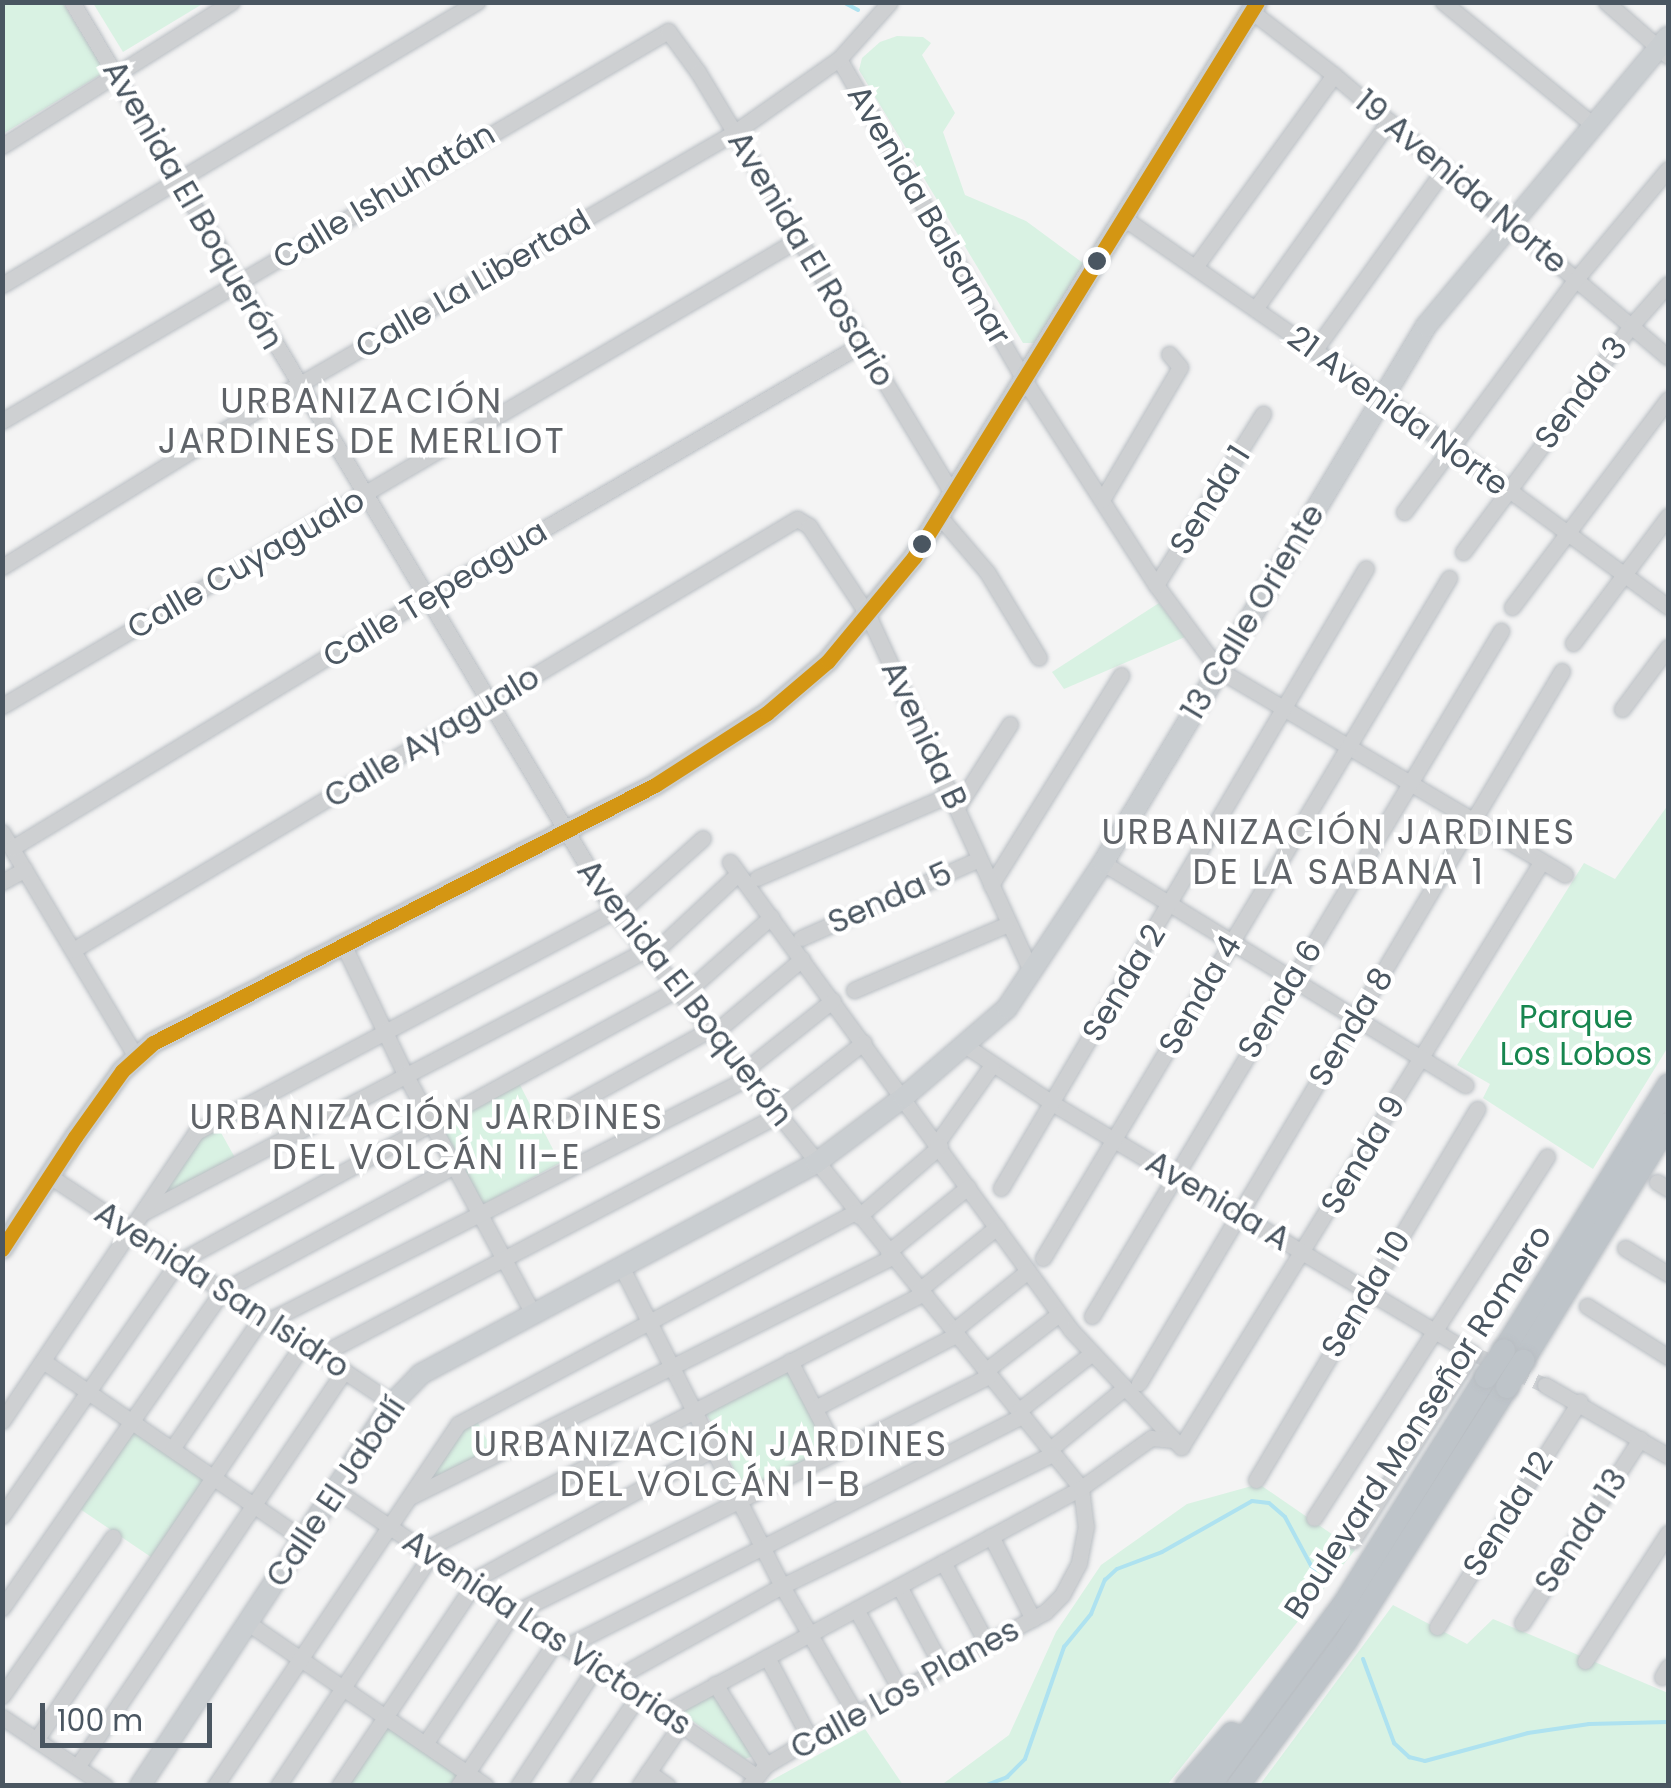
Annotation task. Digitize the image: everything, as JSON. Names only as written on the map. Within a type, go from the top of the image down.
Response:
[{"type":"highway","name":"Boulevard Monseñor Romero","points":[[1241,1786],[1393,1572],[1668,1085]]},
{"type":"highway","name":"Boulevard Monseñor Romero","points":[[1513,1355],[1668,1124]]},
{"type":"highway","name":"Boulevard Monseñor Romero","points":[[1209,1786],[1330,1622],[1497,1382]]},
{"type":"highway","points":[[1186,1786],[1330,1622]]},
{"type":"main road","points":[[2,1248],[74,1136],[136,1057],[153,1043],[655,785],[768,714],[828,661],[868,615],[940,518],[1260,9]]},
{"type":"main road","name":"13 Calle Oriente","points":[[816,1164],[966,1046],[1006,1008],[1032,974],[1426,326],[1592,124],[1665,46]]},
{"type":"main road","name":"Calle El Jabalí","points":[[140,1786],[393,1403],[421,1374],[816,1164]]},
{"type":"street","name":"Avenida El Boquerón","points":[[72,2],[564,834],[616,913],[1080,1488]]},
{"type":"street","points":[[2,146],[118,77],[232,2]]},
{"type":"street","points":[[2,285],[477,2]]},
{"type":"street","name":"Calle La Libertad","points":[[2,567],[298,385],[736,132],[839,59],[890,2]]},
{"type":"street","points":[[1443,2],[1592,124]]},
{"type":"street","points":[[1606,2],[1665,46]]},
{"type":"street","name":"19 Avenida Norte","points":[[1260,9],[1668,358]]},
{"type":"street","name":"Avenida El Rosario","points":[[662,30],[676,37],[736,132],[954,496]]},
{"type":"street","name":"Calle Ishuhatán","points":[[2,421],[662,30]]},
{"type":"street","name":"Avenida Balsamar","points":[[839,59],[1026,381],[1156,585],[1219,670]]},
{"type":"street","points":[[1195,267],[1334,74]]},
{"type":"street","points":[[1255,309],[1389,121]]},
{"type":"street","points":[[1314,351],[1445,168]]},
{"type":"street","points":[[1404,512],[1576,279],[1668,169]]},
{"type":"street","name":"21 Avenida Norte","points":[[1126,219],[1380,396],[1668,607]]},
{"type":"street","name":"Calle Cuyagualo","points":[[2,706],[799,239]]},
{"type":"street","name":"Senda 3","points":[[1462,552],[1668,284]]},
{"type":"street","name":"Calle Tepeagua","points":[[12,848],[425,598],[862,344]]},
{"type":"street","points":[[1102,500],[1180,367],[1169,354]]},
{"type":"street","points":[[1512,607],[1668,399]]},
{"type":"street","name":"Senda 1","points":[[1156,585],[1263,414]]},
{"type":"street","points":[[1573,643],[1668,516]]},
{"type":"street","points":[[940,518],[987,572],[1039,658]]},
{"type":"street","name":"Avenida B","points":[[789,521],[797,519],[809,526],[868,615],[956,800],[1006,925],[1032,974]]},
{"type":"street","name":"Calle Ayagualo","points":[[73,950],[789,521]]},
{"type":"street","name":"Senda 2","points":[[1001,1188],[1287,710],[1366,568]]},
{"type":"street","name":"Senda 4","points":[[1043,1258],[1449,578]]},
{"type":"street","name":"Senda 6","points":[[1092,1316],[1500,631]]},
{"type":"street","points":[[1622,709],[1668,647]]},
{"type":"street","points":[[1219,670],[1565,875]]},
{"type":"street","name":"Senda 8","points":[[1139,1383],[1562,671]]},
{"type":"street","points":[[991,886],[1120,675]]},
{"type":"street","points":[[757,878],[956,800],[1010,724]]},
{"type":"street","points":[[2,832],[136,1057]]},
{"type":"street","points":[[2,1421],[196,1132],[616,913],[703,838]]},
{"type":"street","name":"Senda 5","points":[[801,938],[979,859]]},
{"type":"street","name":"Senda 9","points":[[1177,1444],[1304,1252],[1542,861]]},
{"type":"street","points":[[1103,863],[1465,1085]]},
{"type":"street","points":[[142,1214],[405,1074],[648,953],[734,868],[1060,1314],[1122,1389],[1177,1444]]},
{"type":"street","points":[[2,882],[25,869]]},
{"type":"street","points":[[2,1516],[178,1262],[432,1121],[680,992],[770,917]]},
{"type":"street","points":[[854,990],[1006,925]]},
{"type":"street","points":[[344,944],[405,1074],[532,1314]]},
{"type":"street","points":[[549,1118],[712,1031],[802,959]]},
{"type":"street","points":[[172,1449],[265,1319],[481,1213],[747,1074],[833,1000]]},
{"type":"street","points":[[320,1355],[505,1261],[779,1112],[864,1042]]},
{"type":"street","name":"Avenida A","points":[[966,1046],[1052,1104],[1472,1352],[1353,1540]]},
{"type":"street","points":[[214,1786],[458,1424],[857,1214],[938,1145],[992,1065]]},
{"type":"street","name":"Senda 10","points":[[1256,1480],[1477,1110]]},
{"type":"street","points":[[1314,1518],[1547,1157]]},
{"type":"street","points":[[2,1608],[222,1290],[456,1165]]},
{"type":"street","name":"Avenida San Isidro","points":[[51,1177],[393,1403]]},
{"type":"street","points":[[409,1498],[890,1255],[968,1186]]},
{"type":"street","points":[[278,1786],[426,1553],[920,1292],[997,1227]]},
{"type":"street","points":[[1625,1248],[1668,1274]]},
{"type":"street","points":[[621,1266],[716,1448],[782,1586],[855,1713]]},
{"type":"street","points":[[814,1408],[954,1333],[1028,1270]]},
{"type":"street","points":[[1587,1306],[1668,1357]]},
{"type":"street","points":[[425,1744],[512,1614],[987,1374],[1060,1314]]},
{"type":"street","points":[[36,1740],[303,1344]]},
{"type":"street","points":[[463,1779],[560,1644],[763,1546],[1020,1414],[1091,1354]]},
{"type":"street","points":[[43,1361],[303,1538]]},
{"type":"street","points":[[790,1361],[837,1452]]},
{"type":"street","points":[[77,1767],[344,1371]]},
{"type":"street","points":[[1544,1385],[1580,1401],[1668,1456]]},
{"type":"street","points":[[614,1679],[782,1586],[1051,1452],[1122,1389]]},
{"type":"street","name":"Senda 12","points":[[1438,1627],[1580,1401]]},
{"type":"street","points":[[665,1712],[1080,1488],[1151,1438],[1177,1444]]},
{"type":"street","name":"Senda 13","points":[[1522,1623],[1640,1439]]},
{"type":"street","points":[[339,1786],[470,1584],[716,1448]]},
{"type":"street","name":"Calle Los Planes","points":[[757,1776],[810,1738],[1033,1619],[1062,1595],[1084,1544],[1086,1526],[1080,1488]]},
{"type":"street","name":"Avenida Las Victorias","points":[[337,1491],[512,1614],[757,1776]]},
{"type":"street","points":[[1586,1661],[1668,1534]]},
{"type":"street","points":[[2,1696],[113,1536]]},
{"type":"street","points":[[991,1536],[1033,1619]]},
{"type":"street","points":[[943,1562],[986,1642]]},
{"type":"street","points":[[899,1586],[942,1665]]},
{"type":"street","points":[[856,1609],[899,1688]]},
{"type":"street","points":[[248,1623],[425,1744],[463,1779],[486,1786]]},
{"type":"street","points":[[767,1657],[810,1738]]},
{"type":"street","points":[[518,1786],[596,1667]]},
{"type":"street","points":[[714,1684],[757,1776]]},
{"type":"street","points":[[578,1786],[639,1695]]},
{"type":"street","points":[[2,1717],[104,1786]]},
{"type":"street","points":[[668,1786],[644,1779],[682,1723]]},
{"type":"green space","points":[[3,2],[63,3],[105,72],[3,134]]},
{"type":"green space","points":[[93,3],[204,3],[123,52]]},
{"type":"green space","points":[[897,36],[923,37],[931,43],[922,55],[955,113],[943,132],[965,195],[1026,221],[1087,266],[1034,343],[1023,343],[859,70],[862,58],[880,42]]},
{"type":"green space","points":[[1159,603],[1185,637],[1064,689],[1052,672]]},
{"type":"green space","name":"Parque Los Lobos","points":[[1668,805],[1668,1047],[1593,1169],[1483,1098],[1490,1084],[1457,1065],[1584,863],[1615,879]]},
{"type":"green space","points":[[519,1083],[560,1163],[482,1205],[440,1125]]},
{"type":"green space","points":[[215,1122],[238,1163],[141,1214],[196,1132]]},
{"type":"green space","points":[[789,1368],[829,1449],[745,1492],[705,1411]]},
{"type":"green space","points":[[474,1415],[495,1455],[409,1497]]},
{"type":"green space","points":[[135,1429],[206,1477],[151,1557],[80,1509]]},
{"type":"green space","points":[[1259,1484],[1355,1550],[1167,1785],[940,1786],[1009,1735],[1056,1632],[1101,1565],[1187,1504]]},
{"type":"green space","points":[[1393,1605],[1467,1644],[1493,1619],[1668,1693],[1668,1785],[1259,1786]]},
{"type":"green space","points":[[715,1688],[753,1756],[745,1759],[676,1709]]},
{"type":"green space","points":[[387,1723],[461,1775],[453,1785],[345,1786]]},
{"type":"green space","points":[[865,1729],[903,1785],[763,1785]]},
{"type":"waterway","points":[[843,2],[858,10]]},
{"type":"waterway","points":[[984,1786],[1007,1777],[1025,1759],[1064,1647],[1091,1614],[1105,1580],[1117,1569],[1162,1552],[1252,1501],[1269,1503],[1285,1517],[1322,1586]]},
{"type":"waterway","points":[[1363,1659],[1394,1743],[1409,1757],[1425,1761],[1528,1733],[1589,1724],[1668,1722]]},
{"type":"tunnel","points":[[1472,1353],[1545,1385]]},
{"type":"transit line","points":[[2,1249],[122,1071],[153,1043],[655,785],[767,713],[828,661],[914,557],[1257,2]]},
{"type":"district","name":"URBANIZACIÓN JARDINES DE MERLIOT","points":[[362,421]]},
{"type":"district","name":"URBANIZACIÓN JARDINES DE LA SABANA 1","points":[[1339,852]]},
{"type":"district","name":"URBANIZACIÓN JARDINES DEL VOLCÁN II-E","points":[[427,1137]]},
{"type":"district","name":"URBANIZACIÓN JARDINES DEL VOLCÁN I-B","points":[[711,1464]]}]
